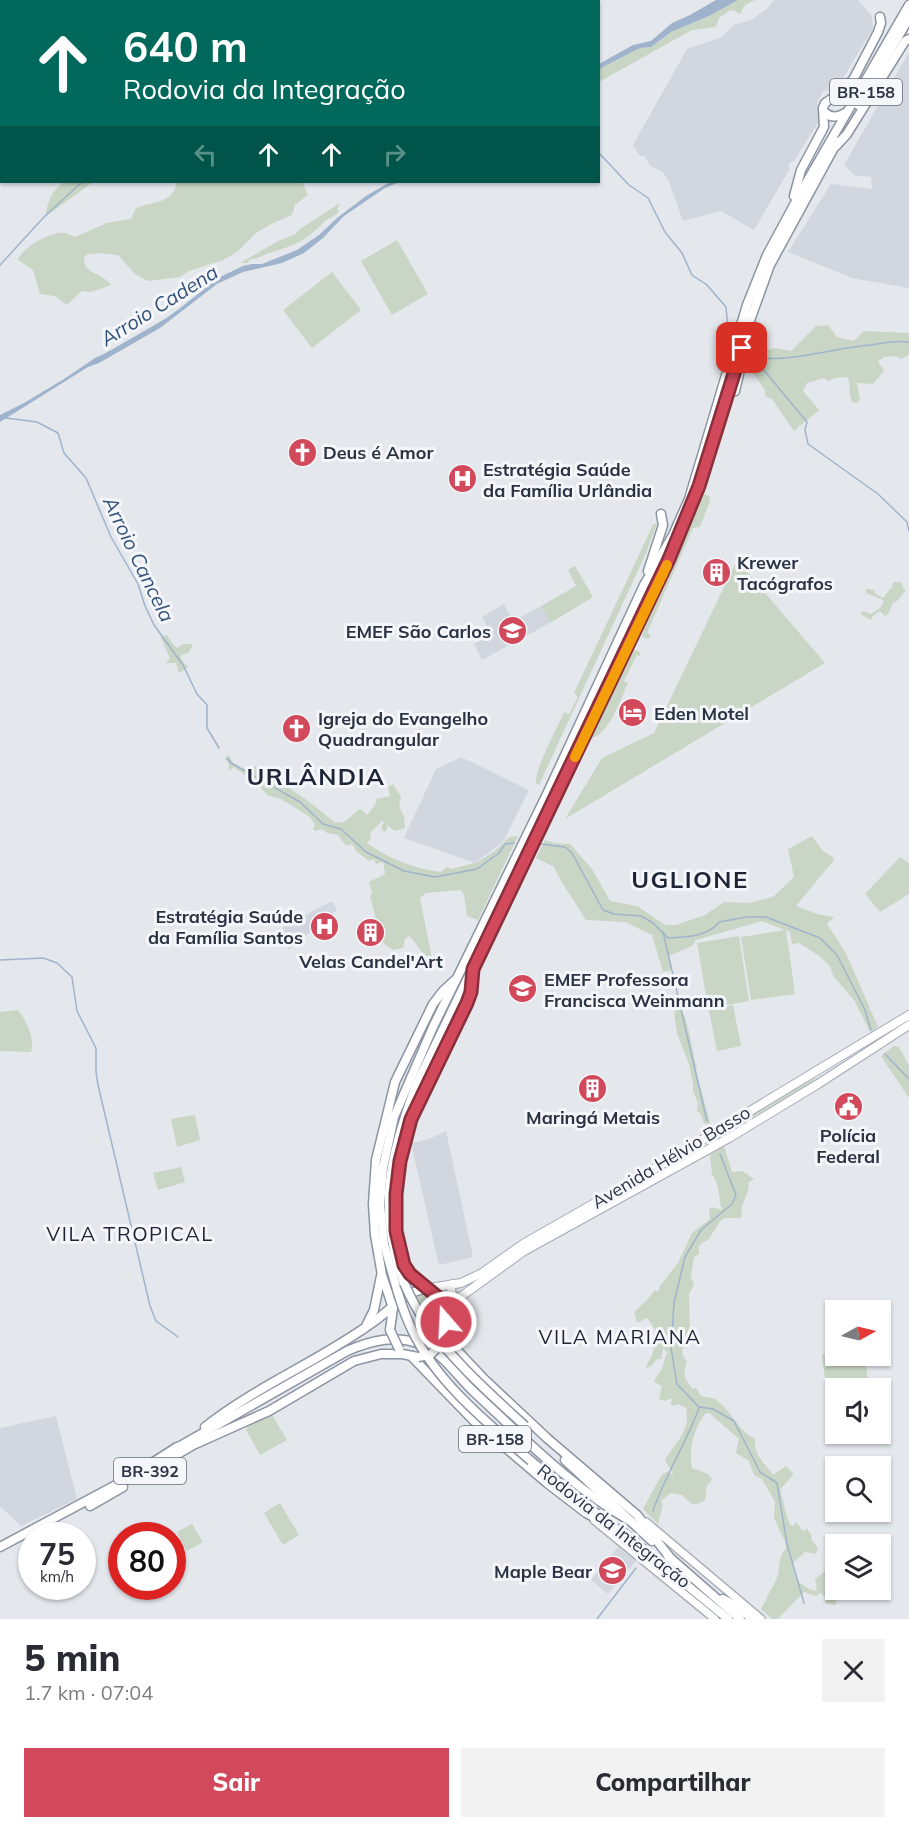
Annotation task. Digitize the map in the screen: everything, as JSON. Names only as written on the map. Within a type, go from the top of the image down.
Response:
[{"type":"highway","name":"Rodovia da Integração","points":[[740,1619],[598,1515],[531,1461],[481,1417],[434,1366],[413,1333],[388,1261],[381,1229],[381,1195],[386,1150],[394,1117],[433,1028],[631,641],[690,510],[728,388],[747,305],[775,239],[830,148],[908,7]]},
{"type":"highway","points":[[775,239],[805,162],[822,133],[825,122],[825,103],[843,91],[854,78],[878,32],[880,17]]},
{"type":"highway","name":"Rodovia da Integração","points":[[706,1595],[634,1519],[492,1396],[440,1341],[420,1315],[404,1283],[394,1255],[389,1229],[389,1184],[404,1118],[417,1083],[473,969],[644,585],[673,535],[689,499],[770,265],[848,111],[895,34],[909,18]]},
{"type":"highway","points":[[805,162],[830,148],[847,134],[905,41],[909,39]]},
{"type":"highway","points":[[824,112],[831,117],[836,117],[848,111]]},
{"type":"highway","points":[[644,585],[663,525],[661,514]]},
{"type":"highway","points":[[621,636],[631,641]]},
{"type":"highway","name":"BR-158","points":[[473,969],[471,992],[467,1003],[411,1119],[404,1143],[395,1215],[400,1256],[410,1274],[430,1288],[442,1302],[446,1322],[445,1332],[451,1344],[484,1379],[634,1519]]},
{"type":"highway","name":"BR-158","points":[[460,976],[443,991],[427,1016],[395,1082],[376,1160],[373,1204],[375,1235],[382,1275],[393,1308],[390,1330],[401,1351],[415,1357],[481,1428],[586,1513],[623,1532]]},
{"type":"highway","points":[[358,1333],[370,1319],[374,1310],[382,1275]]},
{"type":"highway","name":"BR-392","points":[[173,1450],[226,1411],[358,1333],[393,1308],[409,1292],[430,1288]]},
{"type":"highway","points":[[415,1357],[430,1355],[445,1332]]},
{"type":"highway","name":"BR-392","points":[[0,1547],[127,1479],[173,1450],[347,1351],[376,1340],[399,1338],[424,1345],[437,1354],[543,1455],[607,1508],[634,1519]]},
{"type":"highway","name":"BR-392","points":[[61,1522],[194,1445],[269,1411],[354,1361],[401,1351]]},
{"type":"highway","name":"BR-392","points":[[0,1553],[18,1544]]},
{"type":"highway","name":"BR-158","points":[[706,1595],[726,1619]]},
{"type":"highway","name":"BR-158","points":[[706,1595],[738,1607],[752,1619]]},
{"type":"main road","name":"Avenida Hélvio Basso","points":[[430,1288],[467,1280],[482,1273],[523,1244],[649,1172],[909,1016]]},
{"type":"main road","name":"Avenida Hélvio Basso","points":[[446,1322],[459,1298],[524,1251],[729,1138],[909,1025]]},
{"type":"main road","points":[[812,1074],[818,1077],[818,1084]]},
{"type":"main road","points":[[721,1128],[720,1135],[729,1138]]},
{"type":"main road","points":[[453,1284],[452,1296],[459,1298]]},
{"type":"main road","name":"BR-158","points":[[586,1513],[715,1619]]},
{"type":"main road","name":"BR-158","points":[[634,1519],[761,1619]]},
{"type":"shaded area","points":[[774,0],[858,0],[872,16],[873,28],[839,85],[830,91],[824,90],[817,102],[819,121],[794,161],[789,163],[789,170],[754,230],[721,211],[683,221],[668,179],[661,171],[650,166],[633,145],[687,49],[720,38],[734,25],[751,20],[768,8]]},
{"type":"shaded area","points":[[909,52],[909,288],[852,278],[788,252],[831,184],[872,189],[871,177],[854,175],[844,165]]},
{"type":"shaded area","name":"EMEF São Carlos","points":[[504,604],[513,621],[541,606],[550,623],[482,660],[474,644],[491,634],[482,617]]},
{"type":"shaded area","points":[[461,757],[529,790],[503,842],[475,863],[404,838],[436,769]]},
{"type":"shaded area","points":[[332,901],[337,910],[288,950],[283,927]]},
{"type":"shaded area","name":"EMEF Professora Francisca Weinmann","points":[[533,979],[535,996],[513,999],[511,982]]},
{"type":"shaded area","points":[[446,1131],[473,1257],[439,1265],[411,1143],[429,1139]]},
{"type":"shaded area","points":[[56,1416],[77,1499],[29,1522],[18,1523],[0,1506],[0,1428]]},
{"type":"shaded area","name":"Maple Bear","points":[[618,1547],[636,1561],[608,1594],[591,1580]]},
{"type":"green space","points":[[738,0],[755,0],[745,5],[740,14],[733,10],[729,11],[719,18],[716,27],[692,30],[600,81],[601,68],[640,48],[651,47],[671,32],[709,16]]},
{"type":"green space","points":[[63,183],[92,183],[45,217],[51,197]]},
{"type":"green space","points":[[176,183],[302,183],[308,195],[295,205],[292,215],[256,233],[237,252],[223,260],[189,271],[180,277],[148,281],[135,274],[118,255],[88,254],[84,257],[87,267],[111,285],[91,292],[82,291],[67,305],[55,296],[40,294],[33,270],[18,260],[31,245],[46,237],[66,233],[75,237],[107,223],[131,219],[136,208],[162,201],[175,189]]},
{"type":"green space","points":[[340,203],[337,209],[339,212],[305,239],[251,259],[247,263],[240,263],[280,240],[294,235]]},
{"type":"green space","points":[[397,240],[428,294],[392,315],[361,261]]},
{"type":"green space","points":[[332,272],[361,310],[312,348],[283,310]]},
{"type":"green space","points":[[828,325],[837,337],[854,341],[864,331],[909,333],[909,355],[901,359],[896,356],[884,357],[878,361],[884,371],[873,384],[857,383],[860,399],[857,403],[852,402],[848,377],[828,381],[824,378],[807,383],[803,391],[819,410],[794,431],[772,399],[765,396],[765,390],[751,370],[741,377],[741,369],[749,365],[751,347],[759,352],[775,348],[791,351],[816,326]]},
{"type":"green space","points":[[704,494],[709,496],[710,501],[700,527],[693,528],[647,633],[651,635],[649,639],[642,637],[644,630]]},
{"type":"green space","points":[[657,523],[647,551],[539,785],[536,783],[537,776],[547,748],[564,712],[569,714],[578,697],[574,693],[653,525]]},
{"type":"green space","points":[[737,560],[825,663],[565,819],[602,758],[654,733]]},
{"type":"green space","points":[[575,566],[593,597],[550,623],[541,606],[576,586],[568,570]]},
{"type":"green space","points":[[893,582],[901,582],[905,591],[893,603],[888,614],[885,616],[880,611],[871,620],[860,614],[863,611],[871,614],[883,602],[866,593],[866,589],[874,590],[883,598],[892,588]]},
{"type":"green space","points":[[167,635],[177,648],[184,644],[193,644],[188,653],[181,655],[181,659],[188,667],[179,673],[176,663],[166,663],[170,658],[161,638]]},
{"type":"green space","points":[[631,651],[639,651],[641,657],[637,655],[624,681],[628,683],[613,717],[602,732],[588,739]]},
{"type":"green space","points":[[229,755],[233,763],[247,770],[255,766],[276,779],[335,823],[344,822],[360,809],[367,815],[377,799],[390,796],[388,787],[393,784],[401,797],[399,806],[404,817],[405,828],[394,831],[388,825],[384,832],[381,828],[384,822],[382,821],[370,833],[371,838],[367,843],[394,859],[412,866],[441,872],[447,867],[451,869],[478,862],[496,850],[509,837],[518,836],[478,920],[467,916],[464,894],[461,890],[426,893],[420,898],[432,959],[422,952],[409,936],[405,939],[403,948],[393,950],[382,942],[370,896],[372,892],[369,882],[385,874],[383,862],[376,864],[374,859],[369,861],[357,852],[352,844],[346,846],[338,835],[327,833],[322,829],[315,831],[313,829],[315,825],[310,817],[281,799],[267,795],[255,781],[249,780],[234,767],[229,771],[229,764],[225,758]]},
{"type":"green space","points":[[812,836],[823,851],[834,860],[796,906],[817,914],[834,917],[827,924],[846,953],[878,1027],[870,1032],[854,1000],[834,977],[829,965],[799,943],[792,944],[790,932],[762,921],[696,940],[692,946],[669,956],[672,970],[663,972],[652,935],[625,922],[586,920],[554,867],[536,858],[545,840],[570,844],[592,869],[610,901],[637,906],[665,925],[676,925],[705,915],[724,902],[750,903],[773,897],[794,877],[788,849]]},
{"type":"green space","points":[[900,857],[909,863],[909,894],[880,912],[865,894]]},
{"type":"green space","points":[[786,930],[795,994],[751,1000],[741,937]]},
{"type":"green space","points":[[739,936],[749,1001],[708,1008],[697,943]]},
{"type":"green space","points":[[733,1005],[741,1046],[717,1051],[709,1010]]},
{"type":"green space","points":[[678,1006],[687,1025],[710,1123],[708,1125],[703,1122],[701,1114],[697,1111],[698,1103],[693,1091],[689,1064],[677,1033],[674,1013]]},
{"type":"green space","points":[[18,1010],[29,1030],[32,1041],[31,1052],[0,1051],[0,1012]]},
{"type":"green space","points":[[894,1046],[899,1047],[909,1066],[909,1098],[881,1056]]},
{"type":"green space","points":[[815,1078],[816,1080],[724,1134],[722,1133],[776,1099]]},
{"type":"green space","points":[[195,1115],[200,1140],[177,1147],[171,1119]]},
{"type":"green space","points":[[724,1146],[732,1172],[742,1171],[754,1179],[749,1182],[741,1218],[725,1218],[720,1221],[709,1239],[699,1245],[699,1254],[694,1257],[691,1276],[694,1285],[689,1294],[690,1338],[682,1350],[687,1362],[685,1374],[686,1380],[693,1389],[696,1388],[701,1396],[714,1398],[755,1439],[756,1450],[760,1458],[773,1475],[786,1466],[793,1473],[780,1490],[788,1521],[794,1526],[796,1522],[803,1531],[807,1529],[818,1548],[816,1554],[805,1552],[793,1563],[794,1573],[798,1581],[815,1591],[817,1588],[815,1579],[825,1571],[825,1597],[821,1593],[816,1596],[804,1592],[778,1619],[772,1619],[761,1609],[777,1578],[781,1556],[786,1549],[774,1518],[775,1502],[762,1479],[754,1475],[749,1461],[736,1453],[739,1439],[709,1413],[705,1414],[698,1426],[691,1454],[692,1468],[708,1474],[712,1479],[707,1485],[705,1500],[692,1504],[682,1495],[671,1493],[661,1501],[663,1505],[658,1524],[643,1509],[661,1476],[668,1471],[674,1476],[665,1460],[682,1436],[687,1416],[686,1408],[678,1404],[673,1406],[670,1404],[673,1398],[664,1401],[659,1399],[662,1386],[654,1382],[668,1353],[663,1348],[661,1359],[657,1359],[645,1369],[658,1334],[648,1319],[637,1322],[634,1312],[655,1290],[658,1292],[678,1263],[692,1233],[710,1219],[709,1209],[712,1207],[722,1210],[718,1187],[712,1174],[710,1155]]},
{"type":"green space","points":[[181,1167],[185,1182],[158,1190],[153,1173]]},
{"type":"green space","points":[[414,1293],[434,1296],[442,1312],[437,1328]]},
{"type":"green space","points":[[822,1354],[825,1354],[825,1366],[866,1366],[868,1378],[825,1378]]},
{"type":"green space","points":[[271,1413],[287,1440],[260,1455],[246,1430],[247,1427]]},
{"type":"green space","points":[[280,1503],[299,1535],[283,1545],[264,1513]]},
{"type":"green space","points":[[192,1524],[203,1542],[187,1551],[186,1549],[186,1527]]},
{"type":"green space","points":[[825,1600],[836,1600],[836,1605],[825,1603]]},
{"type":"water","points":[[716,0],[738,0],[709,16],[671,32],[651,47],[640,48],[600,70],[600,63],[633,45],[651,41],[672,23]]},
{"type":"water","name":"Arroio Cadena","points":[[388,183],[397,183],[385,188],[344,216],[323,238],[304,253],[282,263],[243,272],[217,284],[160,328],[88,367],[0,422],[0,415],[165,319],[218,278],[243,266],[262,264],[297,250],[366,196]]},
{"type":"waterway","points":[[600,154],[629,185],[648,198],[665,232],[682,253],[692,275],[707,285],[726,307],[729,339]]},
{"type":"waterway","points":[[0,265],[44,217],[81,183]]},
{"type":"waterway","points":[[745,356],[792,357],[890,342],[909,342]]},
{"type":"waterway","points":[[753,357],[807,422],[805,430],[808,444],[878,494],[907,522],[909,531]]},
{"type":"waterway","name":"Arroio Cancela","points":[[6,418],[37,422],[58,433],[64,453],[86,478],[111,537],[138,584],[154,625],[183,665],[197,694],[207,705],[207,728],[219,748]]},
{"type":"waterway","name":"Arroio Cancela","points":[[227,758],[231,763],[300,802],[323,824],[341,829],[366,852],[404,871],[435,877],[477,869],[499,853],[505,844],[514,843]]},
{"type":"waterway","name":"Arroio Cancela","points":[[540,844],[565,847],[572,853],[603,910],[614,914],[641,916],[653,923],[668,938],[696,935],[709,931],[719,922],[747,917],[766,917],[820,938],[837,955],[865,1010],[871,1030]]},
{"type":"waterway","points":[[663,932],[707,1121]]},
{"type":"waterway","points":[[0,960],[43,958],[57,963],[72,977],[77,1011],[96,1048],[98,1085],[150,1306],[156,1321],[178,1337]]},
{"type":"waterway","name":"Arroio Cancela","points":[[885,1054],[909,1079]]},
{"type":"waterway","points":[[720,1154],[736,1195],[732,1204],[701,1230],[685,1257],[674,1303],[671,1348],[677,1384],[699,1407],[713,1409],[734,1421],[760,1472],[777,1483],[787,1544],[804,1603]]},
{"type":"waterway","points":[[653,1511],[699,1408]]},
{"type":"waterway","points":[[597,1619],[636,1568]]},
{"type":"slow traffic","points":[[575,757],[667,565]]},
{"type":"place","name":"Deus é Amor","points":[[302,452]]},
{"type":"place","name":"Estratégia Saúde da Família Urlândia","points":[[462,479]]},
{"type":"place","name":"Krewer Tacógrafos","points":[[716,572]]},
{"type":"place","name":"EMEF São Carlos","points":[[512,631]]},
{"type":"place","name":"Eden Motel","points":[[633,713]]},
{"type":"place","name":"Igreja do Evangelho Quadrangular","points":[[297,728]]},
{"type":"place","name":"Estratégia Saúde da Família Santos","points":[[324,926]]},
{"type":"place","name":"Velas Candel'Art","points":[[371,932]]},
{"type":"place","name":"EMEF Professora Francisca Weinmann","points":[[523,989]]},
{"type":"place","name":"Maringá Metais","points":[[593,1088]]},
{"type":"place","name":"Polícia Federal","points":[[848,1106]]},
{"type":"place","name":"Maple Bear","points":[[613,1571]]},
{"type":"district","name":"URLÂNDIA","points":[[316,776]]},
{"type":"district","name":"UGLIONE","points":[[690,879]]},
{"type":"district","name":"VILA TROPICAL","points":[[130,1233]]},
{"type":"district","name":"VILA MARIANA","points":[[620,1336]]},
{"type":"route","points":[[446,1322],[442,1302],[435,1293],[410,1274],[400,1256],[396,1231],[396,1194],[400,1161],[407,1132],[424,1091],[467,1003],[471,992],[473,969],[669,559],[699,486],[742,348]]}]
